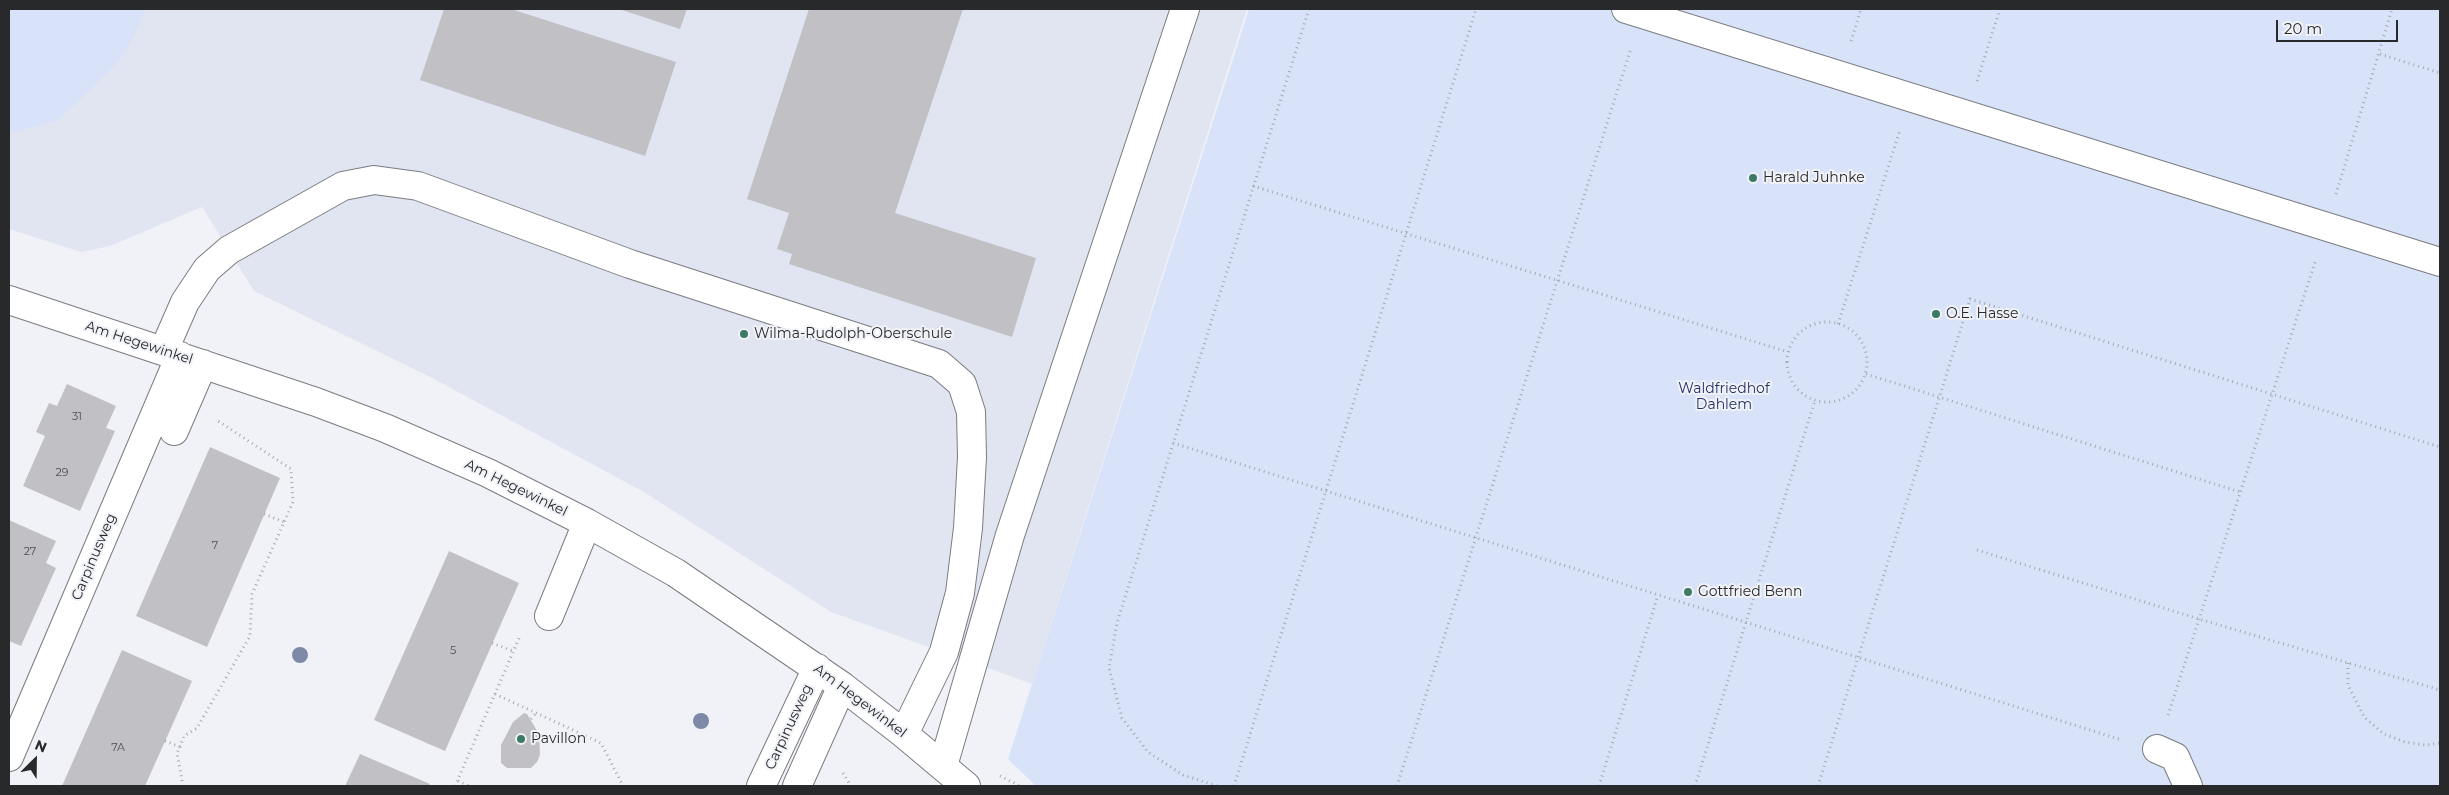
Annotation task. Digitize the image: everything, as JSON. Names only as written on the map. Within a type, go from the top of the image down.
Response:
[{"type":"street","points":[[942,766],[1010,535],[1184,9]]},
{"type":"street","points":[[1634,11],[1911,99],[2440,262]]},
{"type":"street","points":[[174,430],[182,357],[185,302],[207,269],[229,250],[342,186],[374,180],[418,186],[630,264],[939,364],[962,384],[971,412],[972,456],[968,528],[960,593],[944,652],[904,734]]},
{"type":"street","name":"Am Hegewinkel","points":[[9,300],[182,357],[385,428],[488,472],[587,523],[676,573],[842,686],[904,734],[966,786]]},
{"type":"street","name":"Carpinusweg","points":[[9,757],[182,357]]},
{"type":"street","points":[[549,616],[587,523]]},
{"type":"street","name":"Carpinusweg","points":[[761,786],[817,668]]},
{"type":"street","points":[[797,786],[842,686]]},
{"type":"street","points":[[2157,749],[2175,757],[2188,786]]},
{"type":"path","points":[[1217,786],[1183,775],[1148,752],[1122,718],[1109,668],[1117,623],[1309,9]]},
{"type":"path","points":[[1234,786],[1476,9]]},
{"type":"path","points":[[1967,115],[2000,9]]},
{"type":"path","points":[[2345,164],[2380,54],[2392,9]]},
{"type":"path","points":[[1397,786],[1558,281],[1634,11]]},
{"type":"path","points":[[2380,54],[2440,73]]},
{"type":"path","points":[[1838,324],[1911,99]]},
{"type":"path","points":[[1254,186],[1788,352]]},
{"type":"path","points":[[1173,443],[2157,751],[2308,282]]},
{"type":"path","points":[[1818,786],[1970,300],[2440,447]]},
{"type":"path","points":[[1825,322],[1838,324],[1850,329],[1866,348],[1868,361],[1866,374],[1860,386],[1840,400],[1828,402],[1816,400],[1802,393],[1792,382],[1788,372],[1788,352],[1793,340],[1802,331],[1813,325],[1825,322]]},
{"type":"path","points":[[1866,374],[2240,492]]},
{"type":"path","points":[[1695,786],[1816,400]]},
{"type":"path","points":[[183,786],[177,753],[184,736],[197,728],[250,636],[252,594],[293,502],[291,469],[213,418]]},
{"type":"path","points":[[264,514],[284,522]]},
{"type":"path","points":[[1977,550],[2199,619],[2440,690]]},
{"type":"path","points":[[1599,786],[1658,595]]},
{"type":"path","points":[[456,786],[521,634]]},
{"type":"path","points":[[492,643],[513,651]]},
{"type":"path","points":[[2348,664],[2348,685],[2364,717],[2384,734],[2405,742],[2425,745],[2440,743]]},
{"type":"path","points":[[495,694],[600,743],[623,786]]},
{"type":"path","points":[[531,719],[536,713]]},
{"type":"path","points":[[165,741],[180,747]]},
{"type":"path","points":[[458,781],[469,786]]},
{"type":"shaded area","name":"Wilma-Rudolph-Oberschule","points":[[9,9],[1247,9],[1032,684],[831,612],[644,492],[432,378],[254,291],[202,207],[110,246],[81,252],[9,229]]},
{"type":"green space","points":[[9,9],[145,9],[137,30],[120,60],[58,120],[9,134]]},
{"type":"green space","name":"Waldfriedhof Dahlem","points":[[1249,9],[2440,9],[2440,786],[1036,786],[1008,759]]},
{"type":"building","points":[[444,9],[511,9],[676,62],[645,156],[420,80]]},
{"type":"building","points":[[619,9],[687,9],[680,29]]},
{"type":"building","points":[[809,9],[963,9],[895,213],[1036,258],[1012,337],[789,264],[792,254],[777,249],[789,213],[747,199]]},
{"type":"building","points":[[67,384],[116,406],[106,428],[115,431],[80,511],[23,486],[45,436],[36,432],[49,403],[57,406]]},
{"type":"building","points":[[210,447],[280,478],[207,647],[136,616]]},
{"type":"building","points":[[9,520],[56,541],[46,563],[56,568],[21,646],[9,641]]},
{"type":"building","points":[[449,551],[519,583],[445,751],[374,720]]},
{"type":"building","points":[[122,650],[192,681],[145,786],[62,786]]},
{"type":"building","name":"Pavillon","points":[[524,713],[527,714],[539,734],[540,755],[537,762],[531,768],[507,768],[501,763],[501,745],[513,722]]},
{"type":"building","points":[[360,754],[430,784],[429,786],[345,786]]},
{"type":"place","name":"Harald Juhnke","points":[[1753,178]]},
{"type":"place","name":"O.E. Hasse","points":[[1936,314]]},
{"type":"place","name":"Wilma-Rudolph-Oberschule","points":[[744,334]]},
{"type":"place","name":"Gottfried Benn","points":[[1688,592]]},
{"type":"place","name":"Pavillon","points":[[521,739]]}]
